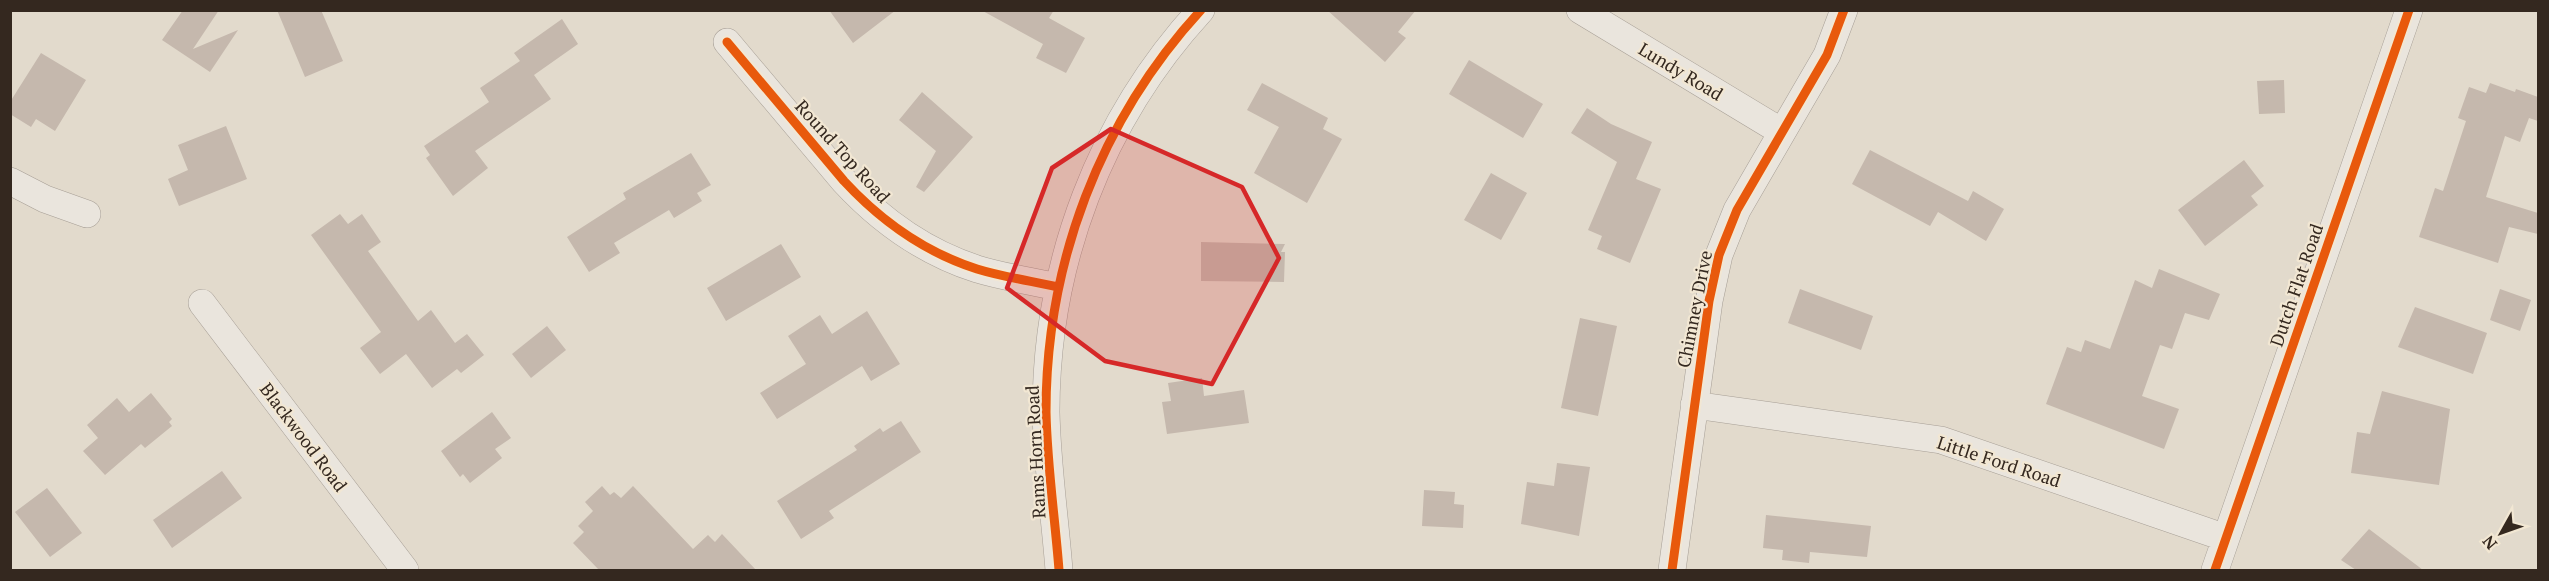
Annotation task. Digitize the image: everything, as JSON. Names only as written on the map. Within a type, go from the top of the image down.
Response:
[{"type":"street","name":"Rams Horn Road","points":[[1059,570],[1046,413],[1048,353],[1058,286],[1082,202],[1109,141],[1141,86],[1201,10]]},
{"type":"street","name":"Lundy Road","points":[[1580,10],[1782,132]]},
{"type":"street","name":"Chimney Drive","points":[[1672,570],[1709,301],[1719,255],[1737,210],[1827,55],[1844,10]]},
{"type":"street","name":"Dutch Flat Road","points":[[2215,570],[2409,10]]},
{"type":"street","name":"Round Top Road","points":[[727,42],[843,181],[864,203],[898,231],[936,253],[978,269],[1058,286]]},
{"type":"street","points":[[10,181],[45,199],[87,214]]},
{"type":"street","name":"Blackwood Road","points":[[202,303],[405,570]]},
{"type":"street","name":"Little Ford Road","points":[[1695,405],[1941,440],[2226,538]]},
{"type":"highlighted area","points":[[1111,129],[1242,187],[1279,258],[1212,384],[1105,361],[1007,288],[1052,168]]},
{"type":"building","points":[[183,10],[219,10],[193,49],[238,30],[210,72],[162,40]]},
{"type":"building","points":[[277,10],[321,10],[343,61],[305,77]]},
{"type":"building","points":[[829,10],[896,10],[853,43]]},
{"type":"building","points":[[981,10],[1054,10],[1049,18],[1085,38],[1066,73],[1036,58],[1043,44]]},
{"type":"building","points":[[1327,10],[1416,10],[1398,32],[1406,38],[1385,62]]},
{"type":"building","points":[[562,19],[578,44],[534,75],[551,99],[475,151],[488,168],[453,196],[426,158],[430,155],[424,146],[489,102],[480,88],[520,61],[514,53]]},
{"type":"building","points":[[41,53],[86,80],[55,131],[36,119],[31,127],[10,114],[10,102]]},
{"type":"building","points":[[1469,60],[1543,104],[1523,138],[1449,94]]},
{"type":"building","points":[[2284,80],[2285,113],[2259,114],[2257,81]]},
{"type":"building","points":[[1262,83],[1328,118],[1323,129],[1342,139],[1307,203],[1254,173],[1279,127],[1247,110]]},
{"type":"building","points":[[2490,83],[2538,97],[2538,121],[2529,118],[2520,142],[2505,136],[2486,197],[2538,213],[2538,234],[2509,227],[2498,263],[2419,237],[2435,188],[2443,191],[2466,121],[2458,118],[2469,87],[2486,93]]},
{"type":"building","points":[[922,92],[973,137],[924,192],[916,187],[936,151],[899,120]]},
{"type":"building","points":[[1587,108],[1611,124],[1652,142],[1636,179],[1661,189],[1630,263],[1597,249],[1602,236],[1588,230],[1617,162],[1571,133]]},
{"type":"building","points":[[226,126],[247,179],[179,206],[168,179],[188,170],[178,145]]},
{"type":"building","points":[[1870,150],[1968,201],[1973,191],[2004,209],[1986,241],[1938,212],[1930,226],[1852,184]]},
{"type":"building","points":[[691,153],[711,185],[697,193],[702,201],[674,218],[669,210],[614,243],[620,253],[589,272],[567,237],[626,199],[623,193]]},
{"type":"building","points":[[2244,160],[2264,186],[2251,196],[2258,205],[2205,246],[2178,210]]},
{"type":"building","points":[[1491,173],[1527,193],[1501,240],[1464,220]]},
{"type":"building","points":[[340,214],[348,224],[362,214],[381,242],[368,251],[418,321],[431,310],[455,343],[467,334],[484,355],[461,373],[457,369],[432,388],[406,354],[380,374],[360,348],[381,332],[311,235]]},
{"type":"building","points":[[1201,242],[1285,244],[1281,252],[1285,252],[1284,282],[1201,281]]},
{"type":"building","points":[[781,244],[801,277],[726,321],[707,288]]},
{"type":"building","points":[[2159,269],[2220,294],[2209,320],[2185,313],[2172,349],[2160,345],[2142,396],[2179,409],[2164,449],[2046,404],[2067,347],[2081,352],[2085,340],[2110,349],[2135,280],[2152,288]]},
{"type":"building","points":[[1800,289],[1873,316],[1861,350],[1788,323]]},
{"type":"building","points":[[2500,289],[2531,300],[2520,331],[2490,320]]},
{"type":"building","points":[[2415,307],[2487,333],[2473,374],[2398,347]]},
{"type":"building","points":[[867,311],[900,364],[871,381],[862,366],[777,419],[760,393],[806,364],[788,336],[820,315],[832,334]]},
{"type":"building","points":[[1580,318],[1617,326],[1598,416],[1561,408]]},
{"type":"building","points":[[547,326],[566,350],[531,378],[512,354]]},
{"type":"building","points":[[1202,378],[1204,396],[1244,390],[1249,423],[1167,434],[1162,402],[1171,401],[1168,383]]},
{"type":"building","points":[[2382,391],[2450,409],[2439,485],[2351,473],[2357,432],[2370,434]]},
{"type":"building","points":[[151,393],[172,419],[169,422],[172,426],[145,448],[141,444],[105,475],[83,451],[98,438],[87,425],[117,398],[129,412]]},
{"type":"building","points":[[492,412],[511,438],[495,449],[502,458],[470,483],[463,474],[460,477],[441,451]]},
{"type":"building","points":[[901,421],[921,452],[829,511],[834,518],[801,539],[777,501],[857,450],[854,446],[880,428],[883,432]]},
{"type":"building","points":[[1557,463],[1590,467],[1579,536],[1521,524],[1527,482],[1554,486]]},
{"type":"building","points":[[222,471],[242,498],[172,548],[153,520]]},
{"type":"building","points":[[602,486],[610,495],[614,492],[621,498],[633,486],[693,549],[708,535],[715,542],[722,534],[756,570],[599,570],[573,543],[584,532],[578,526],[593,511],[585,502]]},
{"type":"building","points":[[47,488],[82,533],[50,557],[15,512]]},
{"type":"building","points":[[1424,490],[1455,492],[1454,504],[1464,505],[1463,528],[1422,526]]},
{"type":"building","points":[[1766,515],[1871,526],[1867,557],[1810,552],[1809,563],[1782,560],[1783,550],[1763,548]]},
{"type":"building","points":[[2369,529],[2423,570],[2356,570],[2341,560]]},
{"type":"cycle path","points":[[1059,570],[1049,471],[1046,412],[1049,356],[1056,302],[1068,248],[1086,196],[1108,146],[1134,98],[1165,53],[1201,10]]},
{"type":"cycle path","points":[[1672,570],[1709,301],[1719,255],[1737,210],[1827,55],[1844,10]]},
{"type":"cycle path","points":[[2215,570],[2409,10]]},
{"type":"cycle path","points":[[727,42],[844,181],[858,196],[904,234],[939,254],[977,269],[1058,287]]}]
